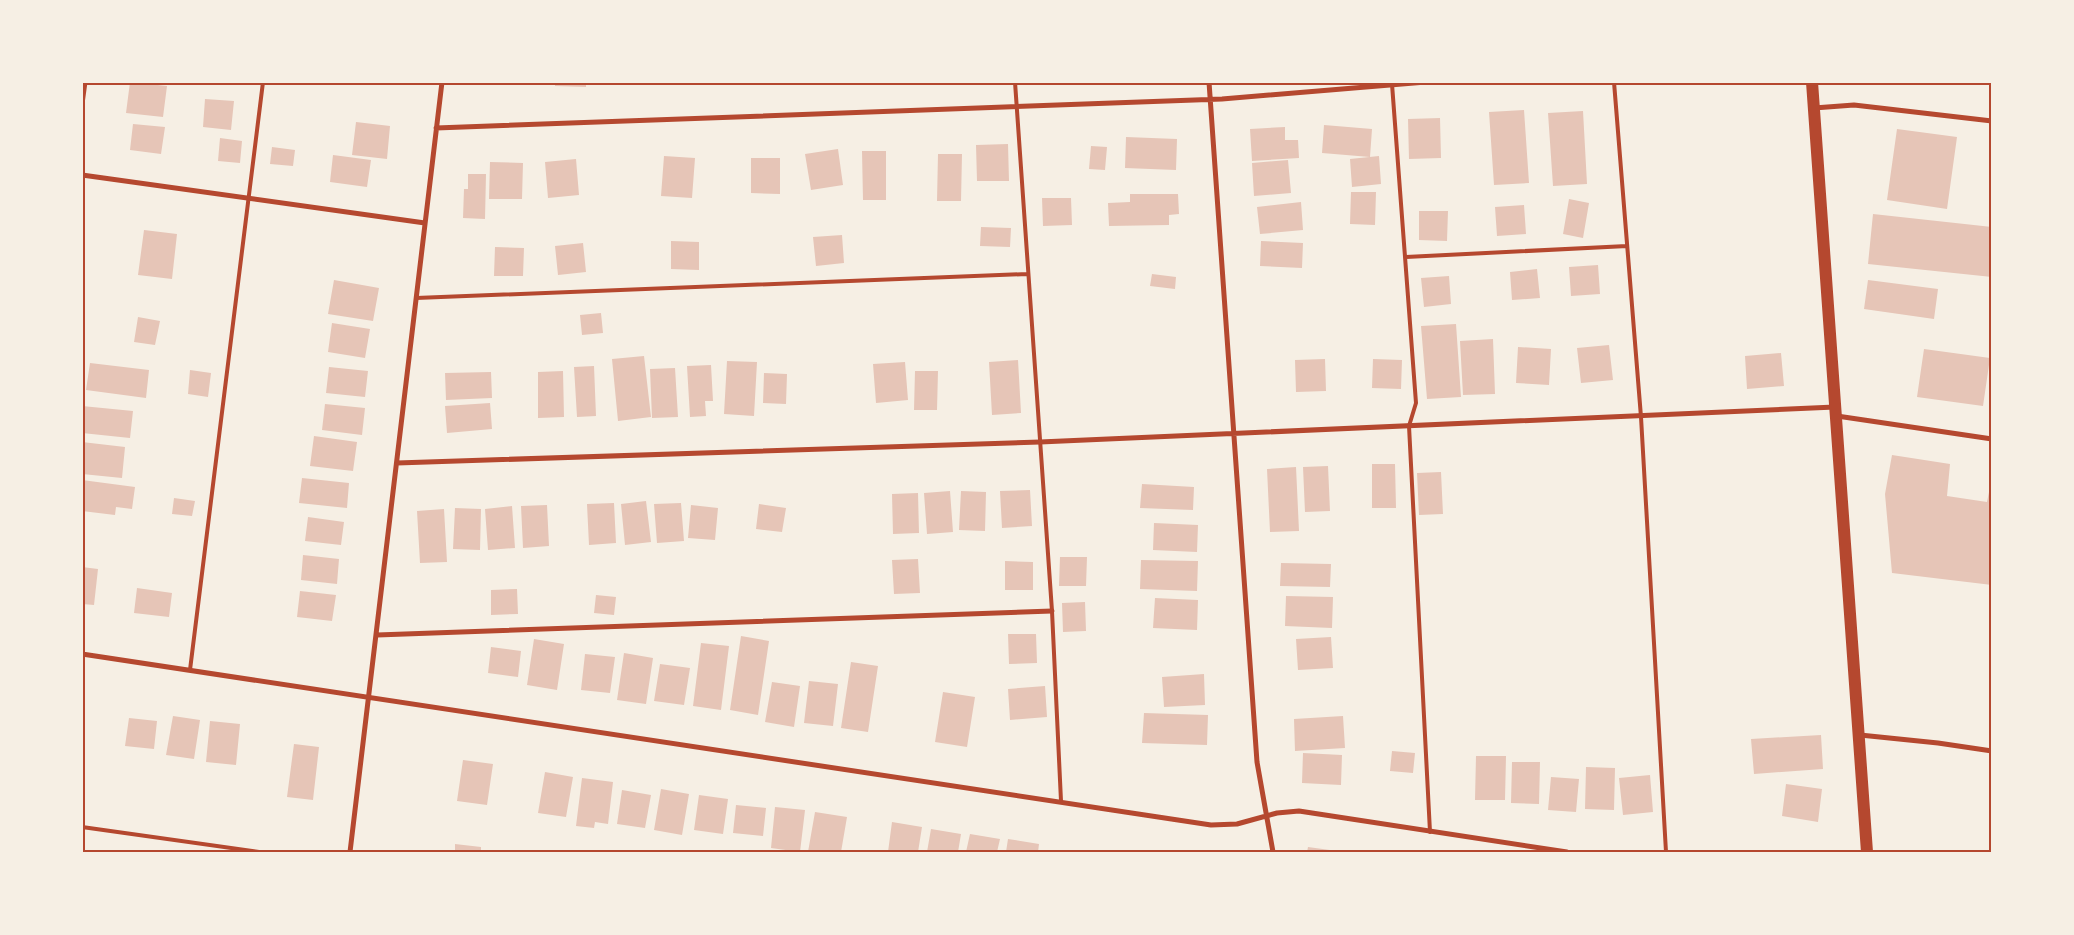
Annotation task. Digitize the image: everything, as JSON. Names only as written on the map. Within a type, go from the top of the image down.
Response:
[{"type":"main road","points":[[1812,82],[1867,852]]},
{"type":"street","points":[[82,104],[85,82]]},
{"type":"street","points":[[350,852],[398,463],[442,82]]},
{"type":"street","points":[[1209,82],[1257,762],[1272,852]]},
{"type":"street","points":[[436,128],[1210,99],[1426,82]]},
{"type":"street","points":[[1814,108],[1854,105],[1992,121]]},
{"type":"street","points":[[82,175],[425,222]]},
{"type":"street","points":[[398,463],[1040,442],[1641,417],[1836,412],[1992,439]]},
{"type":"street","points":[[377,635],[1052,611]]},
{"type":"street","points":[[82,654],[1210,825],[1237,824],[1266,816],[1299,811],[1567,852]]},
{"type":"street","points":[[1860,735],[1992,751]]},
{"type":"lane","points":[[190,670],[263,82]]},
{"type":"lane","points":[[1015,82],[1052,611],[1061,801]]},
{"type":"lane","points":[[1614,82],[1641,417],[1666,852]]},
{"type":"lane","points":[[1392,84],[1416,403],[1409,426],[1430,832]]},
{"type":"lane","points":[[1406,257],[1627,246]]},
{"type":"lane","points":[[416,298],[1027,274]]},
{"type":"lane","points":[[82,827],[259,852]]},
{"type":"building","points":[[130,82],[167,86],[163,117],[126,113]]},
{"type":"building","points":[[555,82],[586,82],[586,87],[555,86]]},
{"type":"building","points":[[205,99],[234,101],[231,130],[203,127]]},
{"type":"building","points":[[1524,110],[1529,183],[1494,185],[1489,112]]},
{"type":"building","points":[[1583,111],[1587,184],[1553,186],[1548,113]]},
{"type":"building","points":[[1440,118],[1441,158],[1409,159],[1408,119]]},
{"type":"building","points":[[356,122],[390,126],[387,159],[352,155]]},
{"type":"building","points":[[133,124],[165,127],[161,154],[130,150]]},
{"type":"building","points":[[1324,125],[1372,129],[1370,157],[1322,153]]},
{"type":"building","points":[[1285,127],[1285,140],[1298,140],[1299,158],[1252,161],[1250,129]]},
{"type":"building","points":[[1897,129],[1957,137],[1947,209],[1887,200]]},
{"type":"building","points":[[1126,137],[1177,139],[1176,170],[1125,168]]},
{"type":"building","points":[[220,138],[242,141],[240,163],[218,161]]},
{"type":"building","points":[[1008,144],[1009,181],[977,181],[976,145]]},
{"type":"building","points":[[1091,146],[1107,147],[1105,170],[1089,169]]},
{"type":"building","points":[[272,147],[295,150],[293,166],[270,164]]},
{"type":"building","points":[[838,149],[843,185],[811,190],[805,154]]},
{"type":"building","points":[[862,151],[886,151],[886,200],[863,200]]},
{"type":"building","points":[[938,154],[962,154],[961,201],[937,201]]},
{"type":"building","points":[[333,155],[371,160],[367,187],[330,182]]},
{"type":"building","points":[[664,156],[695,158],[692,198],[661,196]]},
{"type":"building","points":[[1379,156],[1381,184],[1352,187],[1350,159]]},
{"type":"building","points":[[751,158],[780,158],[780,194],[751,193]]},
{"type":"building","points":[[576,159],[579,195],[548,198],[545,162]]},
{"type":"building","points":[[1288,160],[1291,193],[1254,196],[1252,163]]},
{"type":"building","points":[[490,162],[523,163],[522,199],[489,199]]},
{"type":"building","points":[[468,174],[486,174],[485,219],[463,218],[464,189],[468,189]]},
{"type":"building","points":[[1351,192],[1376,192],[1375,225],[1350,224]]},
{"type":"building","points":[[1130,194],[1178,194],[1179,214],[1169,215],[1169,225],[1109,226],[1108,203],[1130,202]]},
{"type":"building","points":[[1042,198],[1071,198],[1072,225],[1043,226]]},
{"type":"building","points":[[1569,199],[1589,203],[1583,238],[1563,234]]},
{"type":"building","points":[[1301,202],[1303,230],[1260,234],[1257,207]]},
{"type":"building","points":[[1524,205],[1526,234],[1497,236],[1495,207]]},
{"type":"building","points":[[1419,211],[1448,211],[1447,241],[1419,240]]},
{"type":"building","points":[[1873,214],[1992,227],[1992,277],[1868,264]]},
{"type":"building","points":[[981,227],[1011,228],[1010,247],[980,246]]},
{"type":"building","points":[[144,230],[177,234],[172,279],[138,275]]},
{"type":"building","points":[[842,235],[844,263],[816,266],[813,237]]},
{"type":"building","points":[[671,241],[699,242],[699,270],[671,269]]},
{"type":"building","points":[[1261,241],[1303,243],[1302,268],[1260,266]]},
{"type":"building","points":[[583,243],[586,272],[558,275],[555,246]]},
{"type":"building","points":[[495,247],[524,248],[523,276],[494,276]]},
{"type":"building","points":[[1598,265],[1600,294],[1571,296],[1569,267]]},
{"type":"building","points":[[1537,269],[1540,298],[1512,300],[1510,272]]},
{"type":"building","points":[[1152,274],[1176,277],[1175,289],[1150,286]]},
{"type":"building","points":[[1449,276],[1451,304],[1424,307],[1421,278]]},
{"type":"building","points":[[334,280],[379,288],[373,321],[328,314]]},
{"type":"building","points":[[1868,280],[1938,289],[1934,319],[1864,309]]},
{"type":"building","points":[[601,313],[603,333],[582,335],[580,315]]},
{"type":"building","points":[[138,317],[160,321],[155,345],[134,342]]},
{"type":"building","points":[[332,323],[370,329],[365,358],[328,352]]},
{"type":"building","points":[[1456,324],[1461,397],[1427,399],[1421,326]]},
{"type":"building","points":[[1493,339],[1495,394],[1463,395],[1460,341]]},
{"type":"building","points":[[1609,345],[1613,380],[1581,383],[1577,348]]},
{"type":"building","points":[[1518,347],[1551,349],[1549,385],[1516,383]]},
{"type":"building","points":[[1924,349],[1990,358],[1983,406],[1917,397]]},
{"type":"building","points":[[1781,353],[1784,386],[1747,389],[1745,356]]},
{"type":"building","points":[[644,356],[651,417],[618,421],[612,359]]},
{"type":"building","points":[[1325,359],[1326,391],[1296,392],[1295,360]]},
{"type":"building","points":[[1373,359],[1402,360],[1401,389],[1372,388]]},
{"type":"building","points":[[1018,360],[1021,413],[992,415],[989,362]]},
{"type":"building","points":[[727,361],[757,362],[754,416],[724,414]]},
{"type":"building","points":[[905,362],[908,400],[876,403],[873,364]]},
{"type":"building","points":[[90,363],[149,370],[146,398],[86,390]]},
{"type":"building","points":[[711,365],[713,401],[705,401],[706,416],[690,417],[687,366]]},
{"type":"building","points":[[594,366],[596,416],[577,417],[574,367]]},
{"type":"building","points":[[329,367],[368,371],[365,397],[326,393]]},
{"type":"building","points":[[675,368],[678,417],[652,418],[650,369]]},
{"type":"building","points":[[190,370],[211,373],[208,397],[188,394]]},
{"type":"building","points":[[563,371],[564,417],[538,418],[538,372]]},
{"type":"building","points":[[915,371],[938,371],[937,410],[914,410]]},
{"type":"building","points":[[491,372],[492,398],[446,400],[445,373]]},
{"type":"building","points":[[764,373],[787,374],[786,404],[763,403]]},
{"type":"building","points":[[490,403],[492,429],[447,433],[445,406]]},
{"type":"building","points":[[325,404],[365,408],[362,435],[322,430]]},
{"type":"building","points":[[82,406],[133,411],[130,438],[82,433]]},
{"type":"building","points":[[314,436],[357,442],[353,471],[310,466]]},
{"type":"building","points":[[82,442],[125,447],[122,478],[82,474]]},
{"type":"building","points":[[1892,455],[1950,464],[1947,496],[1987,502],[1992,477],[1992,585],[1892,573],[1885,494]]},
{"type":"building","points":[[1372,464],[1395,464],[1396,508],[1372,508]]},
{"type":"building","points":[[1328,466],[1330,511],[1305,512],[1303,467]]},
{"type":"building","points":[[1296,467],[1299,531],[1270,532],[1267,469]]},
{"type":"building","points":[[1441,472],[1443,514],[1419,515],[1417,473]]},
{"type":"building","points":[[302,478],[349,483],[347,508],[299,503]]},
{"type":"building","points":[[82,480],[135,487],[132,509],[116,507],[115,515],[82,511]]},
{"type":"building","points":[[1142,484],[1194,487],[1193,510],[1140,508]]},
{"type":"building","points":[[1030,490],[1032,526],[1002,528],[1000,491]]},
{"type":"building","points":[[950,491],[953,532],[927,534],[924,493]]},
{"type":"building","points":[[961,491],[986,492],[985,531],[959,530]]},
{"type":"building","points":[[918,493],[919,533],[893,534],[892,494]]},
{"type":"building","points":[[174,498],[195,501],[192,516],[172,514]]},
{"type":"building","points":[[646,501],[651,542],[625,545],[621,504]]},
{"type":"building","points":[[614,503],[616,543],[589,545],[587,504]]},
{"type":"building","points":[[681,503],[684,541],[657,543],[654,504]]},
{"type":"building","points":[[759,504],[786,508],[782,532],[756,529]]},
{"type":"building","points":[[547,505],[549,546],[523,548],[521,506]]},
{"type":"building","points":[[691,505],[718,508],[715,540],[688,538]]},
{"type":"building","points":[[512,506],[515,548],[488,550],[485,509]]},
{"type":"building","points":[[455,508],[481,509],[480,550],[453,549]]},
{"type":"building","points":[[444,509],[447,562],[420,563],[417,511]]},
{"type":"building","points":[[308,517],[344,522],[341,545],[305,541]]},
{"type":"building","points":[[1154,523],[1198,525],[1197,552],[1153,550]]},
{"type":"building","points":[[303,555],[339,559],[337,584],[301,580]]},
{"type":"building","points":[[1060,557],[1087,557],[1086,586],[1059,586]]},
{"type":"building","points":[[918,559],[920,593],[894,594],[892,560]]},
{"type":"building","points":[[1141,560],[1198,561],[1197,591],[1140,589]]},
{"type":"building","points":[[1005,561],[1033,562],[1033,590],[1005,590]]},
{"type":"building","points":[[1281,563],[1331,564],[1330,587],[1280,586]]},
{"type":"building","points":[[82,567],[98,569],[94,605],[82,604]]},
{"type":"building","points":[[137,588],[172,593],[169,617],[134,613]]},
{"type":"building","points":[[517,589],[518,614],[491,615],[491,590]]},
{"type":"building","points":[[300,591],[336,595],[332,621],[297,617]]},
{"type":"building","points":[[596,595],[616,597],[614,615],[594,613]]},
{"type":"building","points":[[1286,596],[1333,597],[1332,628],[1285,626]]},
{"type":"building","points":[[1155,598],[1198,600],[1197,630],[1153,628]]},
{"type":"building","points":[[1085,602],[1086,631],[1063,632],[1062,603]]},
{"type":"building","points":[[1008,634],[1036,634],[1037,663],[1009,664]]},
{"type":"building","points":[[741,636],[769,641],[758,715],[730,710]]},
{"type":"building","points":[[1331,637],[1333,668],[1298,670],[1296,639]]},
{"type":"building","points":[[534,639],[564,644],[557,690],[527,685]]},
{"type":"building","points":[[701,643],[729,646],[721,710],[693,706]]},
{"type":"building","points":[[491,647],[521,651],[518,677],[488,673]]},
{"type":"building","points":[[624,653],[653,658],[646,704],[617,700]]},
{"type":"building","points":[[585,654],[615,657],[610,693],[581,690]]},
{"type":"building","points":[[851,662],[878,666],[868,732],[841,728]]},
{"type":"building","points":[[660,664],[690,668],[684,705],[654,701]]},
{"type":"building","points":[[1204,674],[1205,705],[1164,707],[1162,677]]},
{"type":"building","points":[[809,681],[838,684],[833,726],[804,723]]},
{"type":"building","points":[[772,682],[800,686],[794,727],[765,722]]},
{"type":"building","points":[[1045,686],[1047,717],[1010,720],[1008,689]]},
{"type":"building","points":[[943,692],[975,697],[967,747],[935,742]]},
{"type":"building","points":[[1144,713],[1208,715],[1207,745],[1142,743]]},
{"type":"building","points":[[173,716],[200,720],[194,759],[166,755]]},
{"type":"building","points":[[1343,716],[1345,748],[1295,751],[1294,719]]},
{"type":"building","points":[[129,718],[157,721],[154,749],[125,746]]},
{"type":"building","points":[[210,721],[240,724],[236,765],[206,762]]},
{"type":"building","points":[[1821,735],[1823,769],[1754,774],[1751,739]]},
{"type":"building","points":[[294,744],[319,747],[313,800],[287,797]]},
{"type":"building","points":[[1392,751],[1415,753],[1413,773],[1390,771]]},
{"type":"building","points":[[1303,753],[1342,755],[1341,785],[1302,783]]},
{"type":"building","points":[[1476,756],[1506,756],[1505,800],[1475,800]]},
{"type":"building","points":[[463,760],[493,764],[487,805],[457,801]]},
{"type":"building","points":[[1512,762],[1540,762],[1539,804],[1511,803]]},
{"type":"building","points":[[1586,767],[1615,768],[1614,810],[1585,809]]},
{"type":"building","points":[[545,772],[573,777],[566,817],[538,813]]},
{"type":"building","points":[[1650,775],[1653,812],[1623,815],[1619,778]]},
{"type":"building","points":[[1551,777],[1579,779],[1576,812],[1548,810]]},
{"type":"building","points":[[582,778],[613,782],[608,824],[595,822],[594,828],[576,826]]},
{"type":"building","points":[[1786,784],[1822,789],[1818,822],[1782,816]]},
{"type":"building","points":[[661,789],[689,794],[682,835],[654,830]]},
{"type":"building","points":[[622,790],[651,795],[645,828],[617,824]]},
{"type":"building","points":[[699,795],[728,799],[723,834],[694,830]]},
{"type":"building","points":[[736,805],[766,808],[763,836],[733,833]]},
{"type":"building","points":[[775,807],[805,810],[800,852],[771,848]]},
{"type":"building","points":[[815,812],[847,817],[841,852],[808,852]]},
{"type":"building","points":[[892,822],[922,827],[918,852],[888,852]]},
{"type":"building","points":[[931,829],[961,834],[958,852],[927,852]]},
{"type":"building","points":[[970,834],[1000,839],[997,852],[966,852]]},
{"type":"building","points":[[1008,839],[1039,844],[1038,852],[1006,852]]},
{"type":"building","points":[[455,844],[481,847],[481,852],[455,852]]},
{"type":"building","points":[[1308,847],[1337,851],[1337,852],[1307,852]]}]
